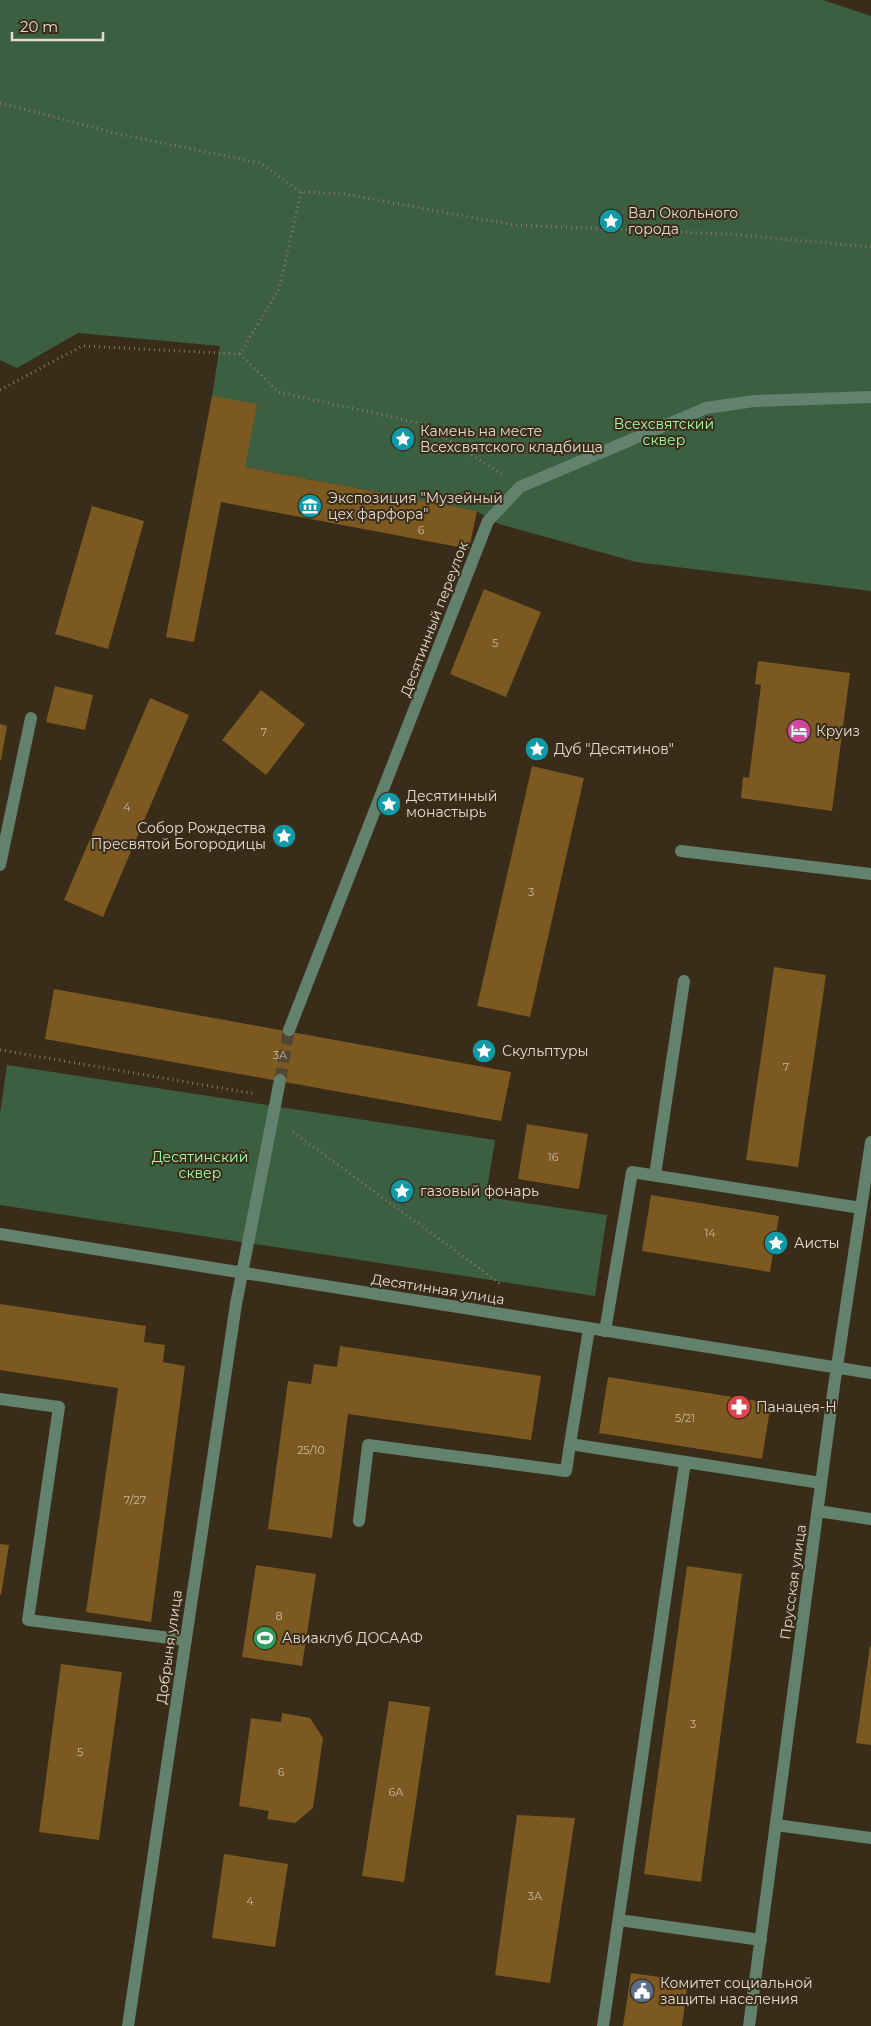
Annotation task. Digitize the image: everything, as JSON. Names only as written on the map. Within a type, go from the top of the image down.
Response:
[{"type":"street","name":"Десятинный переулок","points":[[289,1030],[488,521],[520,486],[706,408],[754,401],[871,397]]},
{"type":"street","points":[[0,865],[2,841],[31,718]]},
{"type":"street","points":[[681,851],[871,874]]},
{"type":"street","points":[[655,1175],[684,981]]},
{"type":"street","points":[[241,1273],[280,1080]]},
{"type":"street","name":"Прусская улица","points":[[749,2026],[821,1483],[871,1142]]},
{"type":"street","points":[[605,1331],[632,1172],[861,1208]]},
{"type":"street","name":"Десятинная улица","points":[[0,1234],[871,1373]]},
{"type":"street","name":"Добрыня улица","points":[[128,2026],[241,1273]]},
{"type":"street","points":[[359,1521],[368,1445],[566,1471],[589,1329]]},
{"type":"street","points":[[0,1399],[59,1407],[28,1620],[186,1640]]},
{"type":"street","points":[[570,1444],[821,1483]]},
{"type":"street","points":[[603,2026],[685,1462]]},
{"type":"street","points":[[818,1511],[871,1518]]},
{"type":"street","points":[[776,1825],[871,1838]]},
{"type":"street","points":[[618,1920],[760,1940]]},
{"type":"path","points":[[0,103],[123,135],[260,163],[301,192],[344,194],[514,225],[728,234],[871,247]]},
{"type":"path","points":[[240,354],[279,289],[301,192]]},
{"type":"path","points":[[0,390],[82,346],[240,354],[278,392],[424,424],[520,486]]},
{"type":"path","points":[[0,1050],[276,1097]]},
{"type":"path","points":[[272,1118],[502,1285]]},
{"type":"green space","name":"Всехсвятский сквер","points":[[0,0],[823,0],[871,16],[871,591],[636,562],[499,524],[476,511],[245,467],[212,396],[220,346],[78,333],[17,368],[0,360]]},
{"type":"green space","name":"Десятинский сквер","points":[[7,1065],[495,1140],[486,1197],[607,1215],[595,1296],[0,1205],[0,1114]]},
{"type":"building","points":[[212,396],[257,404],[245,467],[477,511],[469,549],[221,502],[194,642],[166,637]]},
{"type":"building","points":[[92,506],[144,521],[108,649],[55,634]]},
{"type":"building","points":[[484,589],[541,612],[506,697],[450,674]]},
{"type":"building","name":"Круиз","points":[[758,661],[850,673],[832,811],[741,798],[743,777],[749,778],[761,685],[755,684]]},
{"type":"building","points":[[55,686],[93,695],[85,730],[46,722]]},
{"type":"building","points":[[261,690],[305,724],[266,775],[222,740]]},
{"type":"building","points":[[150,698],[189,715],[103,917],[64,900]]},
{"type":"building","points":[[0,724],[7,726],[1,760],[0,760]]},
{"type":"building","points":[[532,766],[584,778],[530,1017],[477,1006]]},
{"type":"building","points":[[774,967],[826,975],[798,1167],[746,1160]]},
{"type":"building","points":[[54,989],[511,1072],[501,1121],[45,1039]]},
{"type":"building","points":[[527,1124],[588,1134],[579,1189],[518,1179]]},
{"type":"building","points":[[651,1195],[779,1216],[770,1272],[642,1251]]},
{"type":"building","points":[[0,1304],[146,1326],[144,1342],[165,1345],[163,1362],[185,1366],[151,1622],[86,1612],[118,1388],[0,1370]]},
{"type":"building","points":[[340,1346],[541,1376],[531,1440],[348,1414],[332,1538],[268,1529],[288,1381],[311,1384],[314,1364],[337,1367]]},
{"type":"building","points":[[608,1377],[771,1403],[762,1459],[599,1433]]},
{"type":"building","points":[[0,1544],[9,1545],[1,1595],[0,1595]]},
{"type":"building","points":[[256,1565],[316,1574],[302,1666],[242,1657]]},
{"type":"building","points":[[687,1566],[742,1574],[701,1882],[644,1874]]},
{"type":"building","points":[[871,1646],[871,1745],[856,1743]]},
{"type":"building","points":[[61,1664],[122,1672],[99,1840],[39,1832]]},
{"type":"building","points":[[389,1701],[430,1707],[404,1882],[362,1876]]},
{"type":"building","points":[[282,1713],[310,1718],[323,1738],[313,1808],[295,1823],[267,1819],[269,1811],[239,1806],[251,1718],[281,1722]]},
{"type":"building","points":[[517,1815],[575,1818],[550,1983],[495,1975]]},
{"type":"building","points":[[224,1854],[288,1864],[275,1947],[212,1938]]},
{"type":"building","points":[[631,1973],[688,1981],[682,2026],[623,2026]]},
{"type":"tunnel","points":[[280,1080],[289,1030]]},
{"type":"place","name":"Вал Окольного города","points":[[611,221]]},
{"type":"place","name":"Камень на месте Всехсвятского кладбища","points":[[403,439]]},
{"type":"place","name":"Экспозиция \"Музейный цех фарфора\"","points":[[310,506]]},
{"type":"place","name":"Круиз","points":[[799,731]]},
{"type":"place","name":"Дуб \"Десятинов\"","points":[[537,749]]},
{"type":"place","name":"Десятинный монастырь","points":[[389,804]]},
{"type":"place","name":"Собор Рождества Пресвятой Богородицы","points":[[284,836]]},
{"type":"place","name":"Скульптуры","points":[[484,1051]]},
{"type":"place","name":"газовый фонарь","points":[[402,1191]]},
{"type":"place","name":"Аисты","points":[[776,1243]]},
{"type":"place","name":"Панацея-Н","points":[[739,1407]]},
{"type":"place","name":"Авиаклуб ДОСААФ","points":[[265,1638]]},
{"type":"place","name":"Комитет социальной защиты населения","points":[[642,1991]]}]
